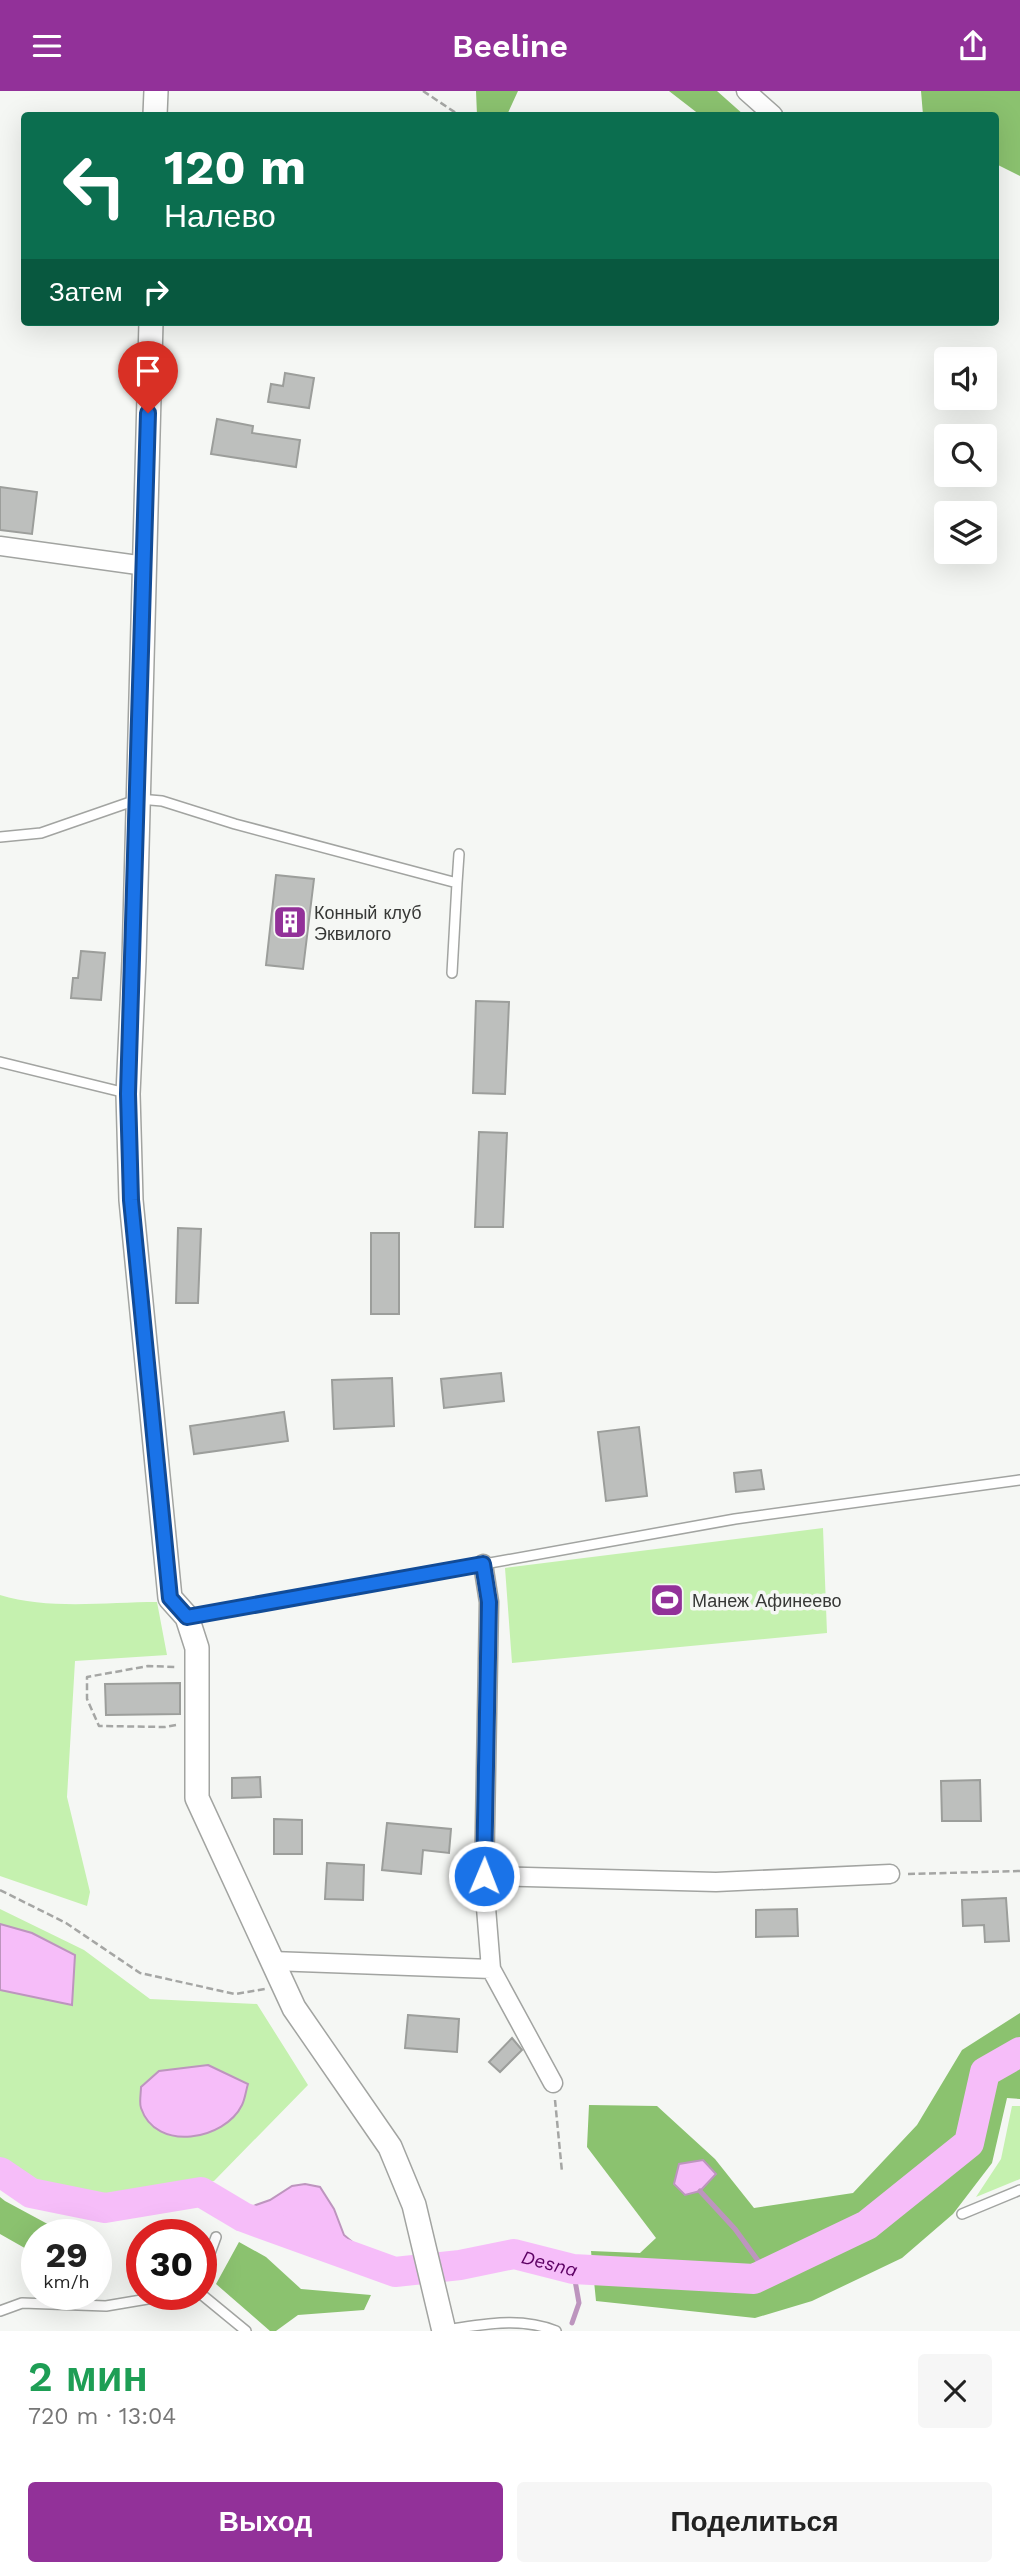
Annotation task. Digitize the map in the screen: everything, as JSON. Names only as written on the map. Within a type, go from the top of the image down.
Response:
[{"type":"street","points":[[155,112],[156,91]]},
{"type":"street","points":[[746,91],[770,112]]},
{"type":"street","points":[[150,326],[139,799],[128,1094],[131,1200],[170,1598],[187,1617],[197,1648],[197,1798],[293,2008],[390,2147],[414,2205],[442,2331]]},
{"type":"street","points":[[0,546],[145,566]]},
{"type":"street","points":[[483,1564],[489,1602],[484,1876],[491,1969],[553,2083]]},
{"type":"street","points":[[484,1876],[716,1882],[891,1874]]},
{"type":"street","points":[[272,1961],[491,1969]]},
{"type":"lane","points":[[0,837],[41,833],[139,799],[162,801],[235,824],[457,883]]},
{"type":"lane","points":[[452,973],[459,855]]},
{"type":"lane","points":[[0,1062],[128,1094]]},
{"type":"lane","points":[[187,1617],[735,1519],[1020,1480]]},
{"type":"lane","points":[[962,2214],[1020,2190]]},
{"type":"lane","points":[[0,2311],[22,2303],[106,2307],[126,2303]]},
{"type":"lane","points":[[217,2307],[246,2331]]},
{"type":"lane","points":[[442,2331],[513,2321],[538,2324],[556,2331]]},
{"type":"path","points":[[423,91],[455,112]]},
{"type":"path","points":[[178,1660],[182,1673]]},
{"type":"path","points":[[180,1667],[148,1666],[87,1677],[87,1699],[99,1726],[165,1727],[181,1723]]},
{"type":"path","points":[[891,1874],[1020,1871]]},
{"type":"path","points":[[0,1891],[66,1923],[140,1973],[235,1994],[284,1987]]},
{"type":"path","points":[[553,2083],[562,2172]]},
{"type":"green space","points":[[476,91],[518,91],[508,112],[477,112]]},
{"type":"green space","points":[[669,91],[717,91],[741,112],[696,112]]},
{"type":"green space","points":[[921,91],[1020,91],[1020,176],[999,166],[999,112],[923,112]]},
{"type":"green space","name":"Манеж Афинеево","points":[[823,1528],[827,1633],[512,1663],[505,1568]]},
{"type":"green space","points":[[0,1595],[18,1600],[58,1604],[157,1602],[167,1655],[75,1661],[67,1797],[90,1892],[87,1906],[0,1876]]},
{"type":"green space","points":[[0,1909],[84,1950],[150,1999],[257,2004],[308,2085],[214,2181],[102,2200],[31,2184],[0,2162]]},
{"type":"green space","points":[[1020,2013],[1020,2099],[1007,2098],[992,2163],[953,2214],[902,2258],[812,2301],[755,2318],[596,2301],[591,2251],[640,2253],[656,2238],[587,2147],[589,2105],[657,2106],[715,2159],[754,2208],[853,2193],[917,2125],[962,2050]]},
{"type":"green space","points":[[1012,2106],[1020,2106],[1020,2179],[976,2197],[1001,2159]]},
{"type":"green space","points":[[0,2197],[38,2219],[21,2219],[21,2246],[0,2234]]},
{"type":"green space","points":[[239,2242],[266,2257],[301,2289],[371,2295],[364,2310],[298,2315],[276,2331],[270,2331],[217,2282]]},
{"type":"shaded area","points":[[0,1924],[32,1933],[75,1955],[72,2005],[0,1990]]},
{"type":"shaded area","points":[[208,2065],[248,2084],[242,2105],[233,2117],[221,2127],[191,2137],[175,2136],[161,2131],[149,2122],[140,2106],[141,2087],[159,2071]]},
{"type":"shaded area","points":[[703,2160],[716,2174],[700,2191],[685,2195],[674,2184],[679,2164]]},
{"type":"shaded area","points":[[305,2184],[320,2187],[334,2209],[344,2235],[381,2266],[243,2217],[236,2212],[270,2200],[292,2186]]},
{"type":"building","points":[[285,373],[314,378],[309,408],[268,402],[271,384],[283,386]]},
{"type":"building","points":[[217,419],[253,426],[252,433],[300,440],[296,467],[211,454]]},
{"type":"building","points":[[0,487],[37,492],[32,534],[0,530]]},
{"type":"building","name":"Конный клуб Эквилого","points":[[276,875],[314,879],[303,969],[266,965]]},
{"type":"building","points":[[81,951],[105,953],[101,1000],[71,998],[73,978],[78,978]]},
{"type":"building","points":[[476,1001],[509,1002],[505,1094],[473,1093]]},
{"type":"building","points":[[479,1132],[507,1133],[503,1227],[475,1227]]},
{"type":"building","points":[[178,1228],[201,1229],[198,1303],[176,1303]]},
{"type":"building","points":[[371,1233],[399,1233],[399,1314],[371,1314]]},
{"type":"building","points":[[501,1373],[504,1401],[444,1408],[441,1379]]},
{"type":"building","points":[[392,1378],[394,1426],[334,1429],[332,1380]]},
{"type":"building","points":[[284,1412],[288,1441],[194,1454],[190,1426]]},
{"type":"building","points":[[639,1427],[647,1496],[606,1501],[598,1432]]},
{"type":"building","points":[[761,1470],[764,1489],[736,1492],[734,1473]]},
{"type":"building","points":[[180,1683],[180,1714],[106,1715],[105,1684]]},
{"type":"building","points":[[260,1777],[261,1797],[232,1798],[232,1778]]},
{"type":"building","points":[[980,1780],[981,1821],[942,1821],[941,1781]]},
{"type":"building","points":[[274,1819],[302,1820],[302,1854],[274,1854]]},
{"type":"building","points":[[387,1823],[451,1829],[449,1853],[423,1850],[421,1874],[382,1870]]},
{"type":"building","points":[[327,1863],[364,1865],[363,1900],[325,1899]]},
{"type":"building","points":[[1006,1898],[1009,1941],[985,1942],[984,1925],[963,1926],[962,1900]]},
{"type":"building","points":[[797,1909],[798,1936],[756,1937],[756,1910]]},
{"type":"building","points":[[408,2015],[459,2019],[457,2052],[405,2048]]},
{"type":"building","points":[[512,2038],[522,2050],[500,2072],[489,2062]]},
{"type":"waterway","name":"Desna","points":[[0,2172],[31,2193],[105,2208],[201,2192],[243,2217],[395,2272],[460,2265],[514,2254],[573,2269],[754,2279],[867,2225],[969,2143],[985,2072],[1020,2052]]},
{"type":"waterway","points":[[700,2191],[735,2229],[767,2273]]},
{"type":"waterway","points":[[572,2323],[579,2303],[573,2269]]},
{"type":"place","name":"Конный клуб Эквилого","points":[[290,922]]},
{"type":"place","name":"Манеж Афинеево","points":[[667,1600]]},
{"type":"route","points":[[148,413],[128,1094],[131,1200],[170,1598],[187,1617],[483,1564],[489,1602],[484,1876]]}]
